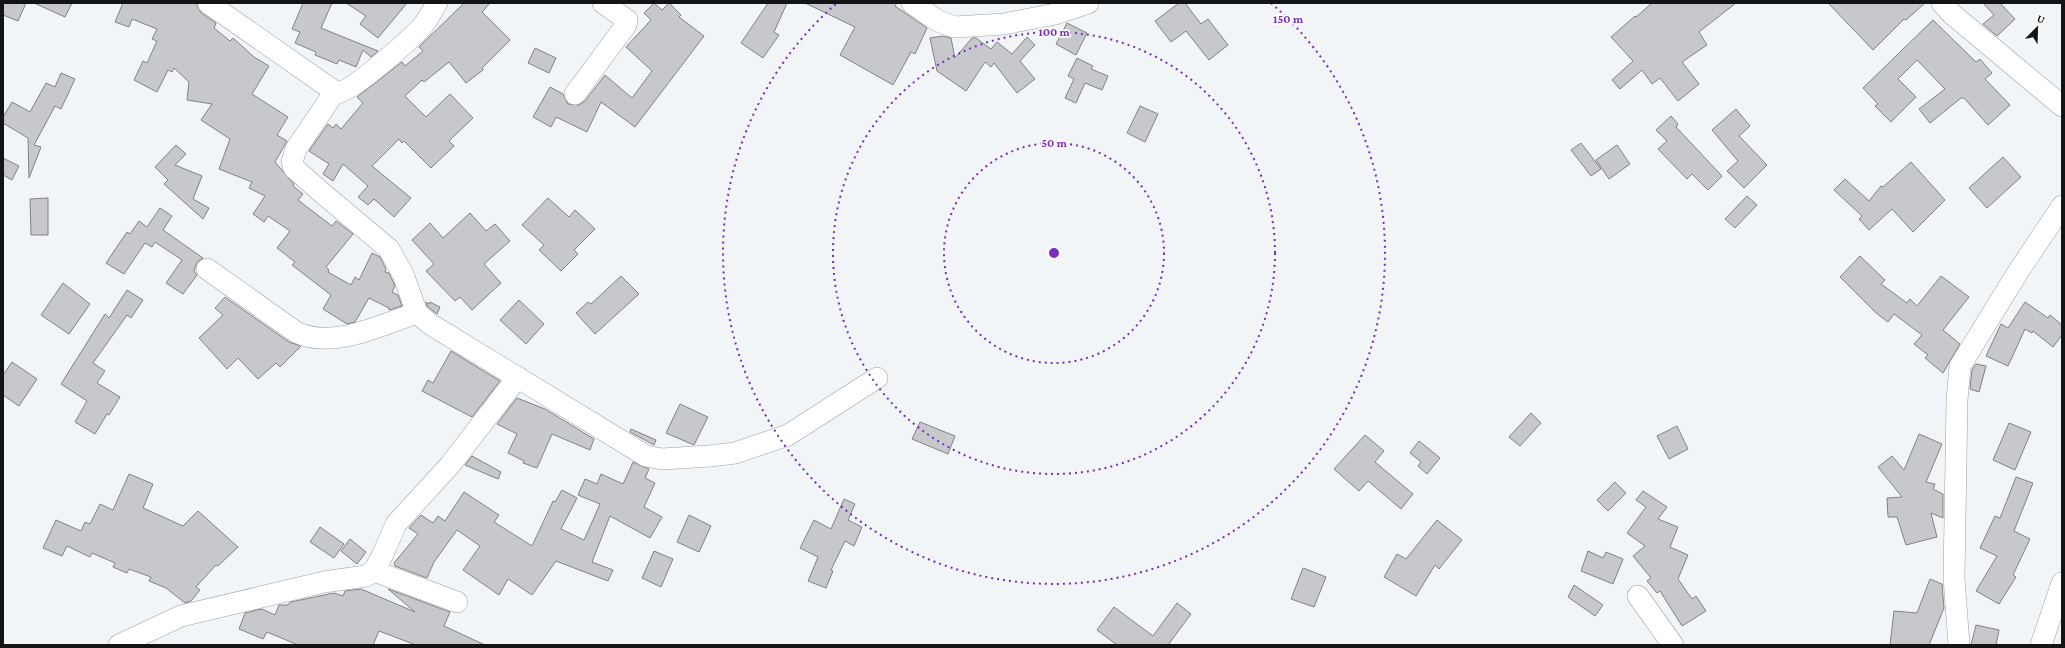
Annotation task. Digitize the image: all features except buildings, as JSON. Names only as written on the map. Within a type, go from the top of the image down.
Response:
[{"type":"street","points":[[208,3],[334,93]]},
{"type":"street","points":[[437,3],[421,28],[344,91],[334,93],[296,149],[292,162],[294,168],[389,249],[403,274],[417,313],[427,322],[646,456],[662,459],[735,453],[788,435],[877,378]]},
{"type":"street","points":[[575,94],[622,30],[627,20],[603,3]]},
{"type":"street","points":[[912,3],[938,21],[956,27],[1004,24],[1055,14],[1088,3]]},
{"type":"street","points":[[1942,3],[1952,14],[2062,106]]},
{"type":"street","points":[[1959,645],[1954,578],[1957,400],[1960,366],[2018,272],[2062,206]]},
{"type":"street","points":[[207,269],[296,332],[308,338],[346,337],[417,313]]},
{"type":"street","points":[[119,645],[182,616],[324,582],[366,576],[374,571],[396,524],[450,465],[518,377]]},
{"type":"street","points":[[374,571],[457,602]]},
{"type":"street","points":[[2041,645],[2062,583]]},
{"type":"street","points":[[1638,596],[1673,645]]}]
